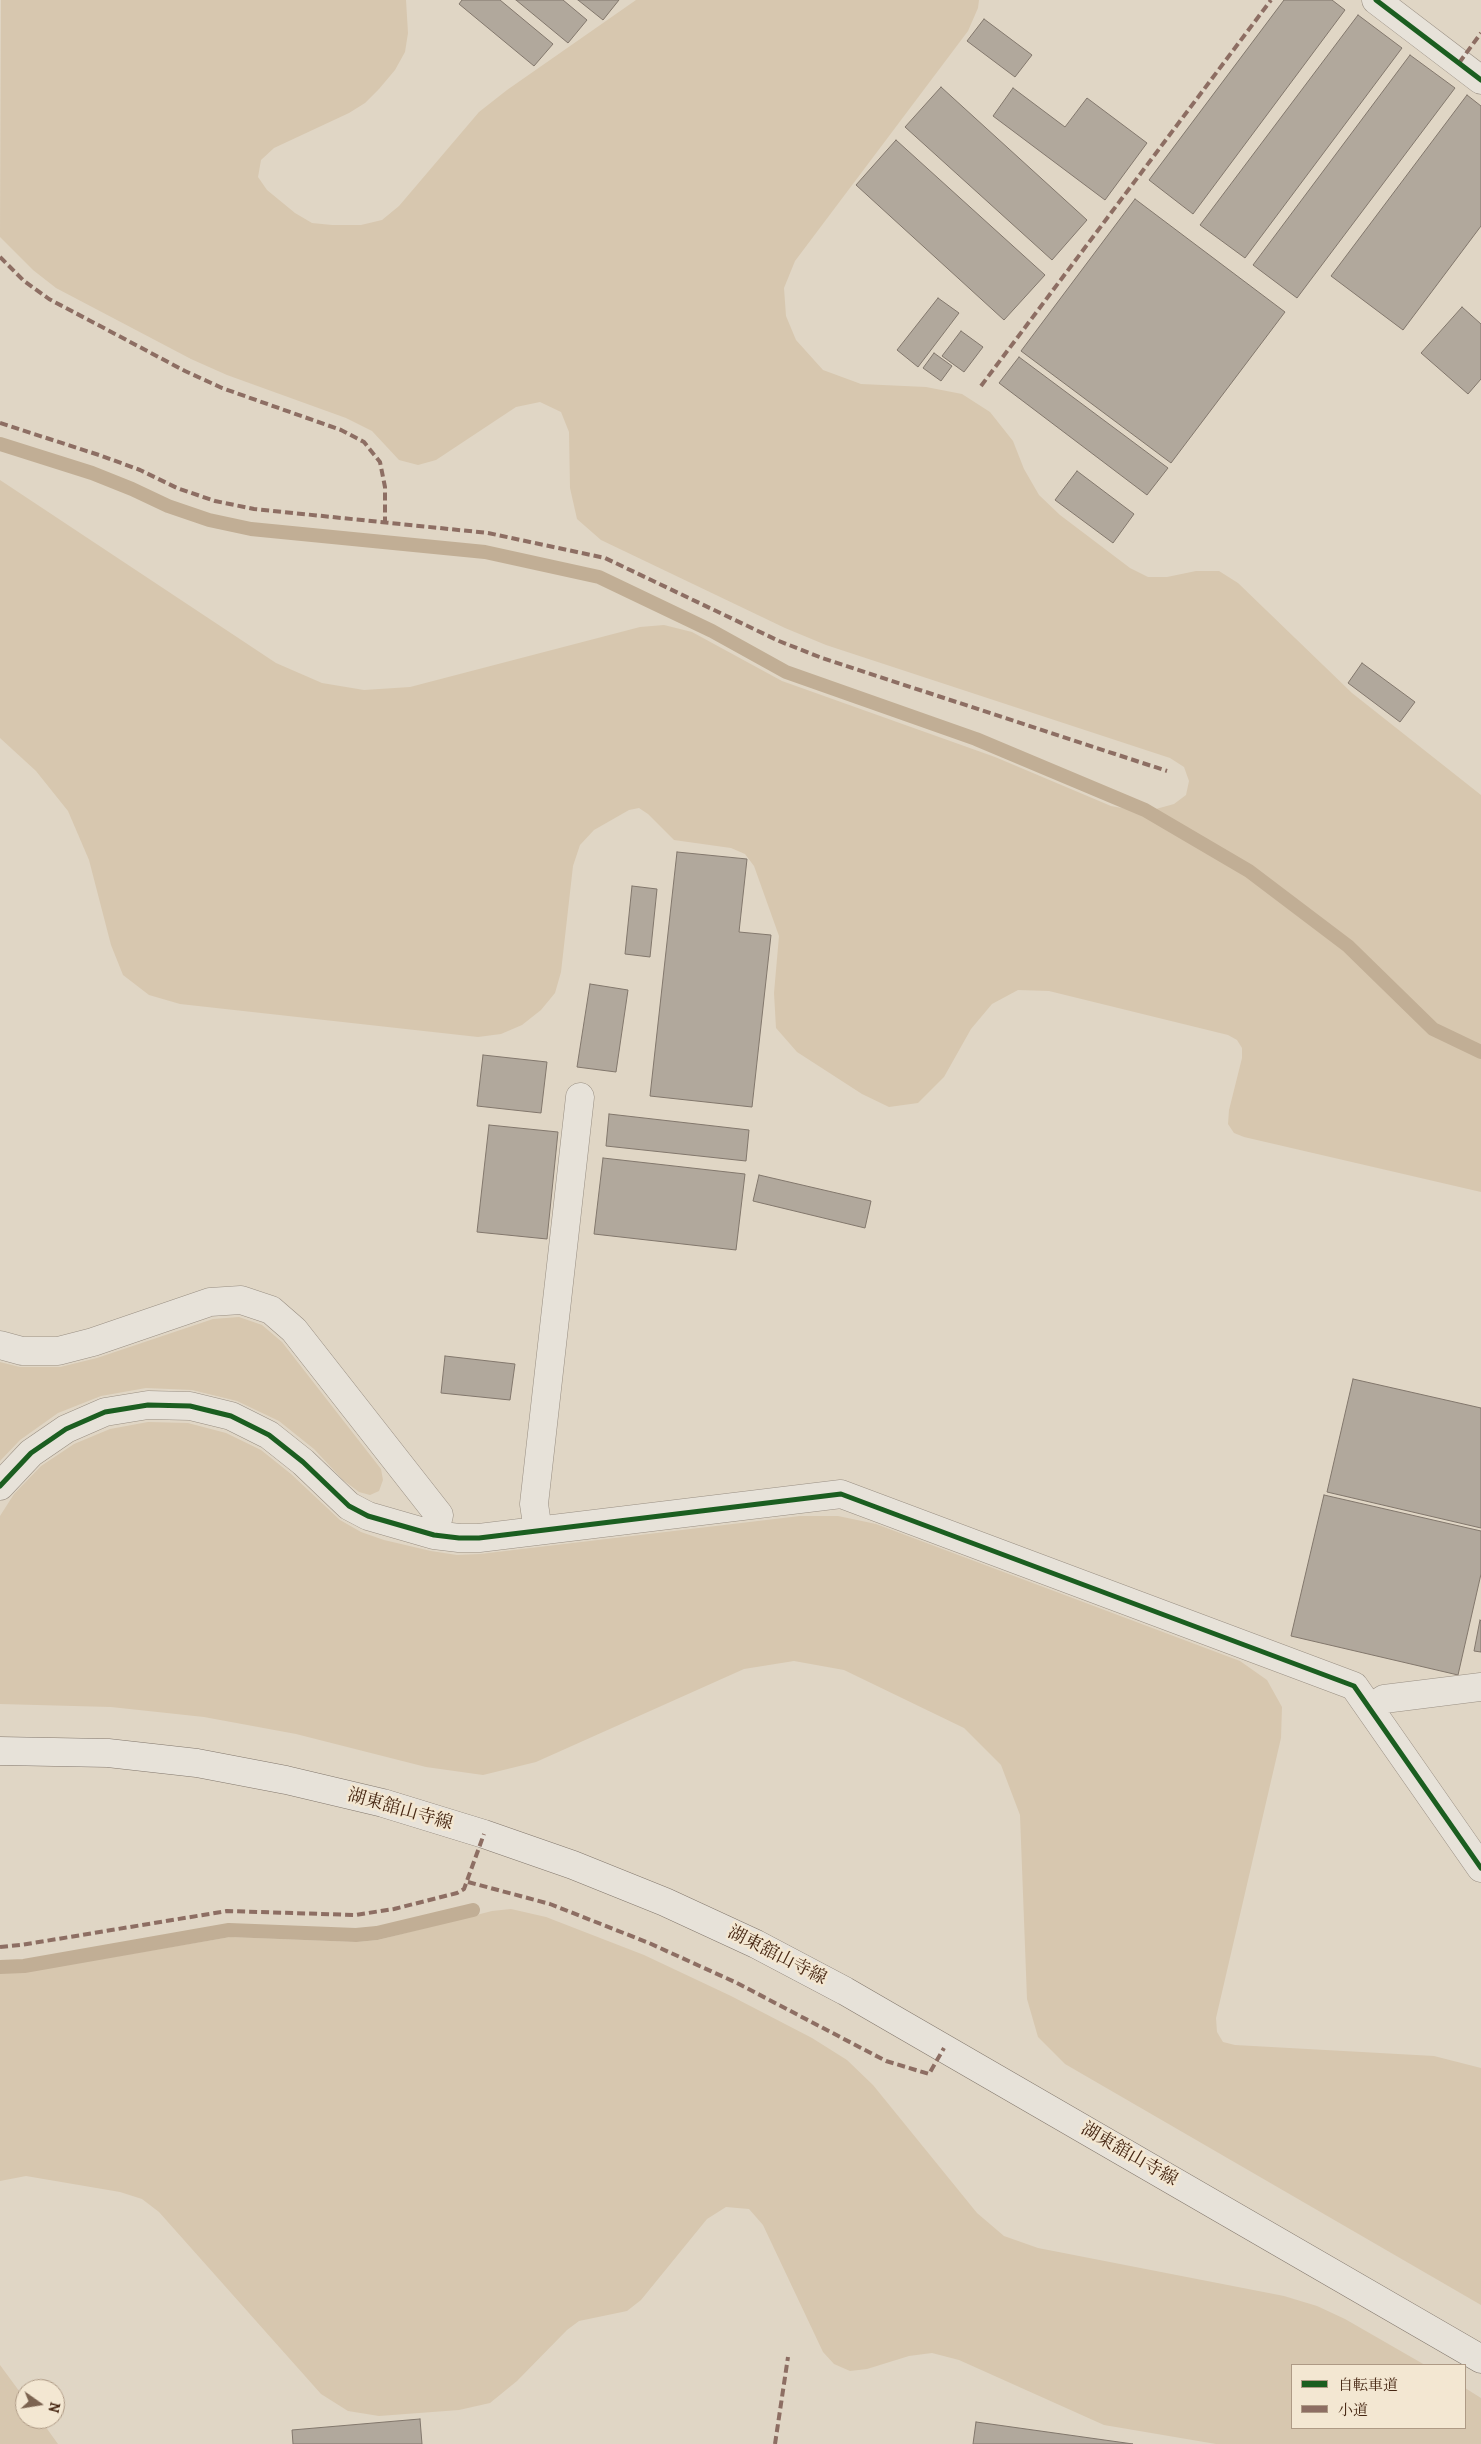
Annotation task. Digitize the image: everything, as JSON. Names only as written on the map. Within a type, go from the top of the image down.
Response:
[{"type":"street","points":[[1376,0],[1481,80]]},
{"type":"street","points":[[538,1531],[534,1504],[580,1097]]},
{"type":"street","points":[[0,1345],[22,1350],[58,1351],[93,1342],[210,1302],[241,1300],[271,1310],[294,1330],[439,1515],[434,1535]]},
{"type":"street","points":[[0,1486],[31,1453],[66,1428],[105,1412],[148,1405],[190,1406],[231,1416],[269,1435],[303,1462],[349,1506],[368,1516],[434,1535],[479,1538],[841,1494],[1354,1686],[1481,1868]]},
{"type":"street","points":[[1370,1708],[1384,1699],[1481,1687]]},
{"type":"street","name":"湖東舘山寺線","points":[[0,1751],[108,1753],[197,1763],[286,1780],[383,1803],[484,1834],[573,1865],[666,1902],[756,1944],[845,1990],[1481,2359]]},
{"type":"shaded area","points":[[1,0],[406,0],[408,33],[405,52],[395,70],[379,89],[365,103],[349,113],[274,148],[261,160],[258,177],[267,190],[295,213],[312,223],[361,225],[382,220],[399,206],[479,112],[507,90],[636,0],[979,0],[978,8],[968,31],[795,261],[784,288],[786,316],[796,340],[823,370],[861,384],[926,387],[962,394],[990,412],[1013,441],[1024,469],[1039,495],[1060,515],[1130,568],[1148,577],[1167,577],[1196,571],[1219,571],[1238,583],[1352,693],[1481,795],[1481,1192],[1244,1137],[1234,1133],[1228,1124],[1229,1110],[1242,1058],[1242,1048],[1237,1040],[1228,1035],[1049,991],[1018,990],[992,1004],[971,1029],[944,1077],[918,1103],[889,1107],[862,1094],[797,1052],[776,1028],[774,993],[779,936],[754,866],[745,854],[731,848],[674,840],[648,814],[639,808],[629,810],[594,830],[580,845],[573,866],[561,972],[555,993],[541,1010],[522,1025],[501,1034],[478,1037],[180,1004],[149,995],[123,975],[111,945],[89,860],[68,811],[36,771],[0,738],[0,480],[276,663],[322,683],[364,690],[410,687],[640,627],[664,625],[692,632],[782,681],[995,757],[1111,806],[1133,810],[1156,809],[1174,804],[1186,795],[1189,781],[1184,767],[1170,758],[826,645],[785,628],[601,540],[577,519],[570,488],[569,432],[561,412],[540,402],[516,407],[436,460],[418,465],[399,460],[372,431],[346,418],[227,375],[191,359],[56,288],[33,270],[0,237]]},
{"type":"shaded area","points":[[239,1317],[262,1325],[282,1342],[381,1469],[383,1480],[379,1491],[370,1495],[359,1492],[343,1480],[314,1449],[279,1421],[237,1401],[192,1390],[146,1388],[101,1396],[58,1413],[20,1440],[0,1461],[0,1362],[20,1367],[60,1367],[97,1358],[213,1319]]},
{"type":"shaded area","points":[[148,1422],[188,1423],[226,1433],[261,1450],[291,1474],[340,1520],[361,1532],[384,1540],[431,1551],[457,1555],[480,1554],[800,1516],[838,1516],[876,1524],[1240,1661],[1267,1680],[1282,1707],[1281,1738],[1216,2018],[1217,2032],[1223,2042],[1235,2045],[1434,2056],[1481,2068],[1481,2305],[1065,2064],[1038,2037],[1027,1999],[1020,1815],[1001,1765],[964,1728],[844,1670],[794,1661],[744,1669],[536,1762],[483,1775],[426,1767],[296,1734],[204,1717],[111,1707],[0,1704],[0,1516],[14,1494],[41,1466],[74,1444],[110,1429]]},
{"type":"shaded area","points":[[511,1909],[546,1917],[644,1955],[731,1996],[812,2038],[847,2060],[873,2085],[977,2213],[1004,2236],[1038,2248],[1284,2296],[1317,2306],[1345,2319],[1423,2364],[1291,2364],[1291,2429],[1466,2429],[1466,2389],[1481,2398],[1481,2444],[1216,2444],[1104,2425],[959,2360],[932,2353],[909,2356],[867,2369],[850,2371],[834,2364],[823,2352],[763,2225],[749,2209],[726,2207],[707,2219],[641,2300],[627,2311],[579,2321],[567,2330],[517,2381],[490,2403],[459,2410],[379,2416],[348,2411],[321,2394],[159,2212],[142,2199],[120,2192],[26,2176],[0,2181],[0,1973],[25,1972],[230,1937],[356,1942],[378,1940],[492,1911]]},
{"type":"shaded area","points":[[0,2365],[15,2385],[15,2429],[47,2429],[58,2444],[0,2444]]},
{"type":"building","points":[[462,0],[500,0],[553,44],[534,66],[459,4]]},
{"type":"building","points":[[516,0],[563,0],[587,20],[568,43]]},
{"type":"building","points":[[578,0],[619,0],[603,20]]},
{"type":"building","points":[[1284,0],[1332,0],[1345,10],[1193,214],[1149,180]]},
{"type":"building","points":[[1358,15],[1402,48],[1245,258],[1200,225]]},
{"type":"building","points":[[984,19],[1032,55],[1015,77],[967,41]]},
{"type":"building","points":[[1410,55],[1455,88],[1297,298],[1253,265]]},
{"type":"building","points":[[941,87],[1087,220],[1052,260],[905,127]]},
{"type":"building","points":[[1013,88],[1065,127],[1087,98],[1147,143],[1105,200],[993,116]]},
{"type":"building","points":[[1467,95],[1481,106],[1481,226],[1403,330],[1331,276]]},
{"type":"building","points":[[896,140],[1045,275],[1004,320],[856,185]]},
{"type":"building","points":[[1135,199],[1285,312],[1171,463],[1021,351]]},
{"type":"building","points":[[938,298],[959,313],[918,367],[897,350]]},
{"type":"building","points":[[1462,307],[1481,324],[1481,379],[1468,394],[1421,353]]},
{"type":"building","points":[[961,331],[983,347],[964,372],[942,356]]},
{"type":"building","points":[[934,353],[952,366],[941,381],[923,368]]},
{"type":"building","points":[[1019,357],[1168,468],[1147,495],[999,383]]},
{"type":"building","points":[[1077,471],[1134,514],[1113,543],[1055,500]]},
{"type":"building","points":[[1362,663],[1415,702],[1400,722],[1348,683]]},
{"type":"building","points":[[677,852],[747,859],[739,932],[771,935],[752,1107],[650,1096]]},
{"type":"building","points":[[632,886],[657,889],[650,957],[625,954]]},
{"type":"building","points":[[590,984],[628,990],[616,1072],[577,1067]]},
{"type":"building","points":[[483,1055],[547,1062],[541,1113],[477,1106]]},
{"type":"building","points":[[609,1114],[749,1130],[746,1161],[606,1146]]},
{"type":"building","points":[[489,1125],[558,1132],[547,1239],[477,1232]]},
{"type":"building","points":[[603,1158],[745,1174],[736,1250],[594,1234]]},
{"type":"building","points":[[759,1175],[871,1201],[865,1228],[753,1201]]},
{"type":"building","points":[[445,1356],[515,1364],[510,1400],[441,1393]]},
{"type":"building","points":[[1353,1379],[1481,1408],[1481,1528],[1327,1492]]},
{"type":"building","points":[[1324,1495],[1481,1531],[1481,1574],[1458,1675],[1291,1636]]},
{"type":"building","points":[[1481,1621],[1481,1652],[1474,1651]]},
{"type":"building","points":[[420,2419],[422,2444],[293,2444],[292,2430]]},
{"type":"building","points":[[976,2422],[1133,2444],[973,2444]]},
{"type":"waterway","points":[[0,444],[92,473],[168,506],[209,520],[251,529],[485,552],[599,577],[712,631],[786,672],[976,739],[1145,810],[1249,871],[1348,946],[1433,1029],[1481,1052]]},
{"type":"waterway","points":[[0,1967],[24,1966],[229,1930],[356,1935],[377,1933],[473,1910]]},
{"type":"marked path","points":[[981,386],[1271,0]]},
{"type":"marked path","points":[[1459,63],[1481,33]]},
{"type":"marked path","points":[[0,257],[24,281],[49,299],[185,371],[222,388],[341,430],[364,442],[380,462],[385,487],[385,522]]},
{"type":"marked path","points":[[0,423],[99,455],[140,470],[177,488],[215,501],[254,509],[488,533],[605,558],[779,641],[822,658],[1167,771]]},
{"type":"marked path","points":[[0,1947],[227,1911],[355,1915],[394,1909],[457,1893],[464,1889],[484,1834]]},
{"type":"marked path","points":[[468,1882],[550,1904],[649,1943],[737,1983],[886,2061],[929,2074],[944,2048]]},
{"type":"marked path","points":[[775,2444],[788,2357]]},
{"type":"cycle path","points":[[1376,0],[1481,80]]},
{"type":"cycle path","points":[[0,1486],[31,1453],[66,1429],[105,1412],[148,1405],[190,1406],[231,1416],[269,1435],[303,1462],[349,1506],[368,1516],[434,1535],[479,1538],[841,1494],[1354,1686],[1481,1868]]}]
